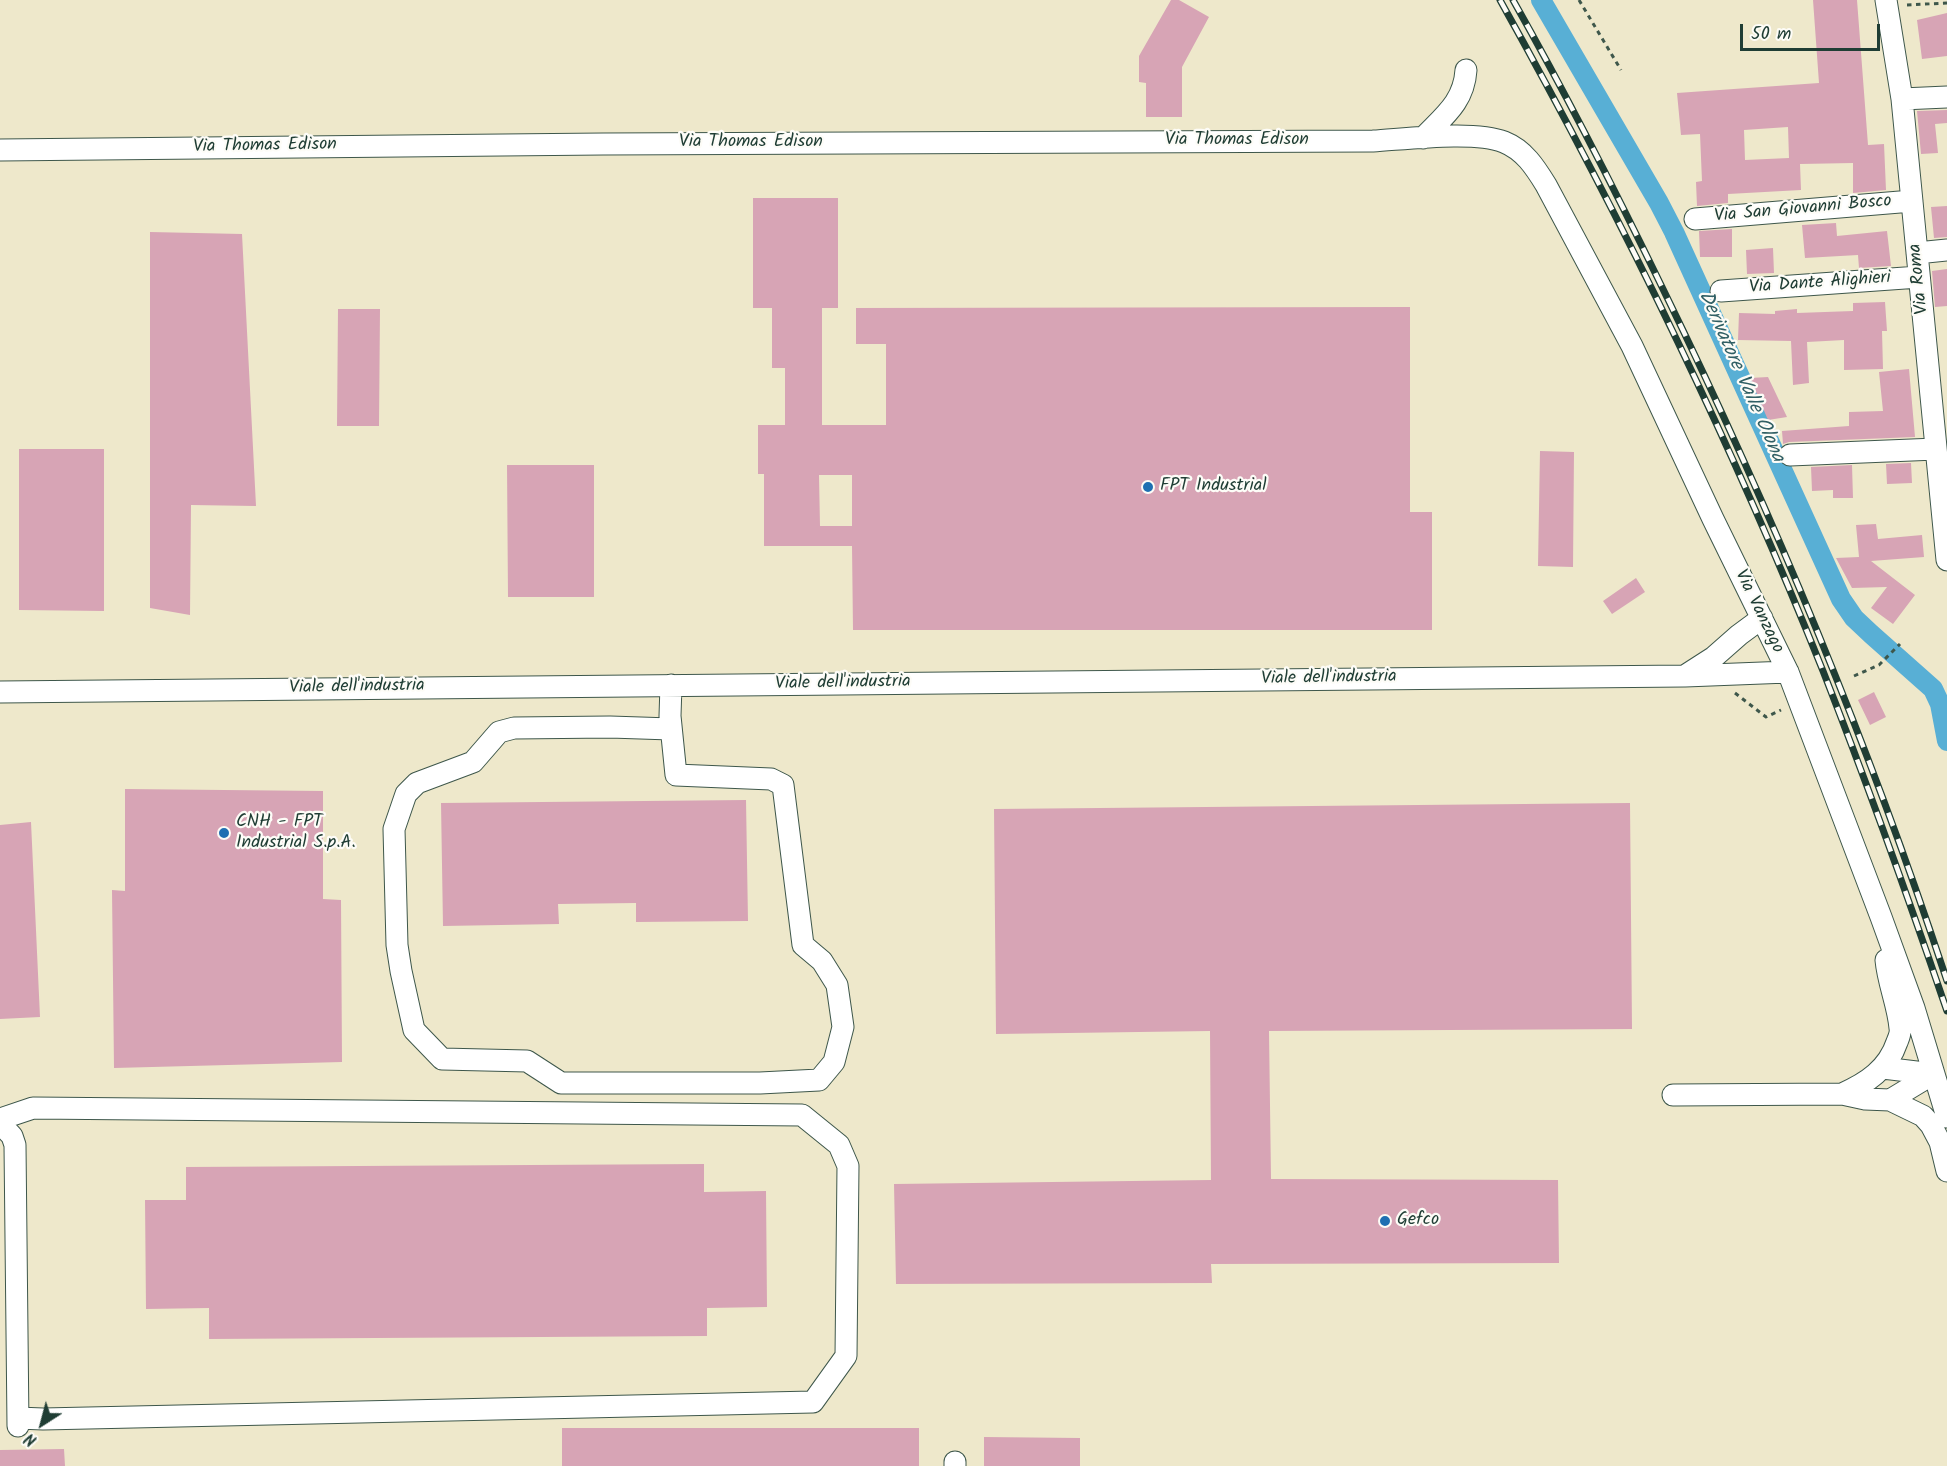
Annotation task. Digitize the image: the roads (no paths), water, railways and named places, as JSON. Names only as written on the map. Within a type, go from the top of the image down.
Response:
[{"type":"street","name":"Via Roma","points":[[1887,3],[1902,99],[1947,560]]},
{"type":"street","points":[[1423,138],[1457,103],[1465,84],[1466,70]]},
{"type":"street","points":[[1902,99],[1947,97]]},
{"type":"street","name":"Via Thomas Edison","points":[[0,150],[603,144],[1373,141],[1469,136],[1502,141]]},
{"type":"street","name":"Via Vanzago","points":[[1502,141],[1519,150],[1532,162],[1551,195],[1632,346],[1788,672],[1914,1008],[1947,1117]]},
{"type":"street","name":"Via San Giovanni Bosco","points":[[1695,219],[1912,201]]},
{"type":"street","points":[[1917,253],[1947,250]]},
{"type":"street","name":"Via Dante Alighieri","points":[[1721,291],[1919,277]]},
{"type":"street","points":[[1790,455],[1936,449]]},
{"type":"street","points":[[1685,676],[1714,657],[1762,618]]},
{"type":"street","name":"Viale dell'industria","points":[[0,692],[1685,676],[1788,672]]},
{"type":"street","points":[[671,686],[671,729],[676,775],[771,779],[783,785],[803,945],[822,961],[837,985],[843,1027],[834,1062],[819,1080],[760,1083],[561,1083],[527,1061],[442,1059],[414,1030],[401,971],[397,933],[394,829],[406,794],[417,783],[472,762],[499,732],[514,728],[671,729]]},
{"type":"street","points":[[1842,1094],[1861,1086],[1883,1068],[1893,1054],[1901,1030],[1887,973],[1881,917]]},
{"type":"street","points":[[1883,1068],[1933,1074]]},
{"type":"street","points":[[1890,1100],[1933,1074]]},
{"type":"street","points":[[1673,1095],[1842,1094],[1865,1099],[1890,1100],[1923,1116],[1931,1125],[1940,1142],[1947,1171]]},
{"type":"street","points":[[33,1108],[802,1115],[839,1145],[848,1166],[846,1356],[813,1402],[43,1419],[18,1422],[15,1145],[12,1136],[0,1121],[33,1108]]},
{"type":"waterway","name":"Derivatore Valle Olona","points":[[1541,0],[1674,232],[1841,599],[1854,618],[1933,689],[1940,704],[1947,741]]},
{"type":"railway","points":[[1500,0],[1631,247],[1751,500],[1823,671],[1887,840],[1947,1011]]},
{"type":"railway","points":[[1513,0],[1626,214],[1742,457],[1852,717],[1917,892],[1947,981]]},
{"type":"place","name":"FPT Industrial","points":[[1148,487]]},
{"type":"place","name":"CNH - FPT Industrial S.p.A.","points":[[224,833]]},
{"type":"place","name":"Gefco","points":[[1385,1221]]}]
